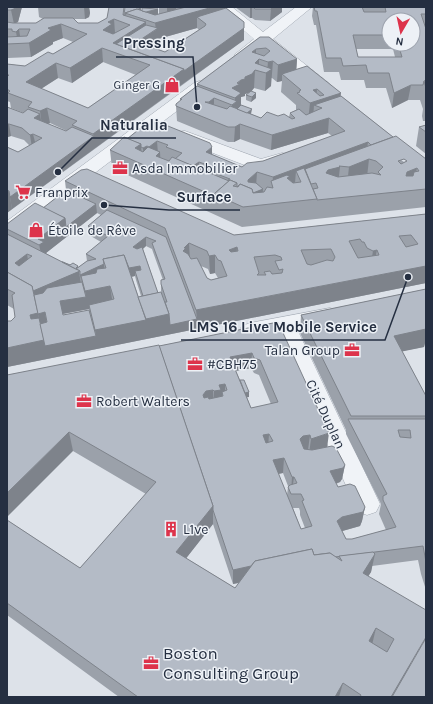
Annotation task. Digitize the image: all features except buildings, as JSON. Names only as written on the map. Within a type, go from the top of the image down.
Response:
[{"type":"street","points":[[223,7],[339,98]]},
{"type":"street","points":[[230,64],[305,7]]},
{"type":"street","points":[[7,230],[212,78]]},
{"type":"street","points":[[150,124],[261,165],[296,153]]},
{"type":"street","points":[[86,172],[103,179]]},
{"type":"street","points":[[230,335],[351,311]]},
{"type":"street","name":"Cité Duplan","points":[[284,324],[367,504]]},
{"type":"place","name":"Ginger G","points":[[172,85]]},
{"type":"place","name":"Pressing","points":[[197,107]]},
{"type":"place","name":"Asda Immobilier","points":[[120,168]]},
{"type":"place","name":"Naturalia","points":[[58,172]]},
{"type":"place","name":"Franprix","points":[[23,192]]},
{"type":"place","name":"Surface","points":[[104,205]]},
{"type":"place","name":"Étoile de Rêve","points":[[36,230]]},
{"type":"place","name":"LMS 16 Live Mobile Service","points":[[408,277]]},
{"type":"place","name":"Talan Group","points":[[352,350]]},
{"type":"place","name":"#CBH75","points":[[195,364]]},
{"type":"place","name":"Robert Walters","points":[[84,401]]},
{"type":"place","name":"L1ve","points":[[171,529]]},
{"type":"place","name":"Boston Consulting Group","points":[[151,663]]}]
